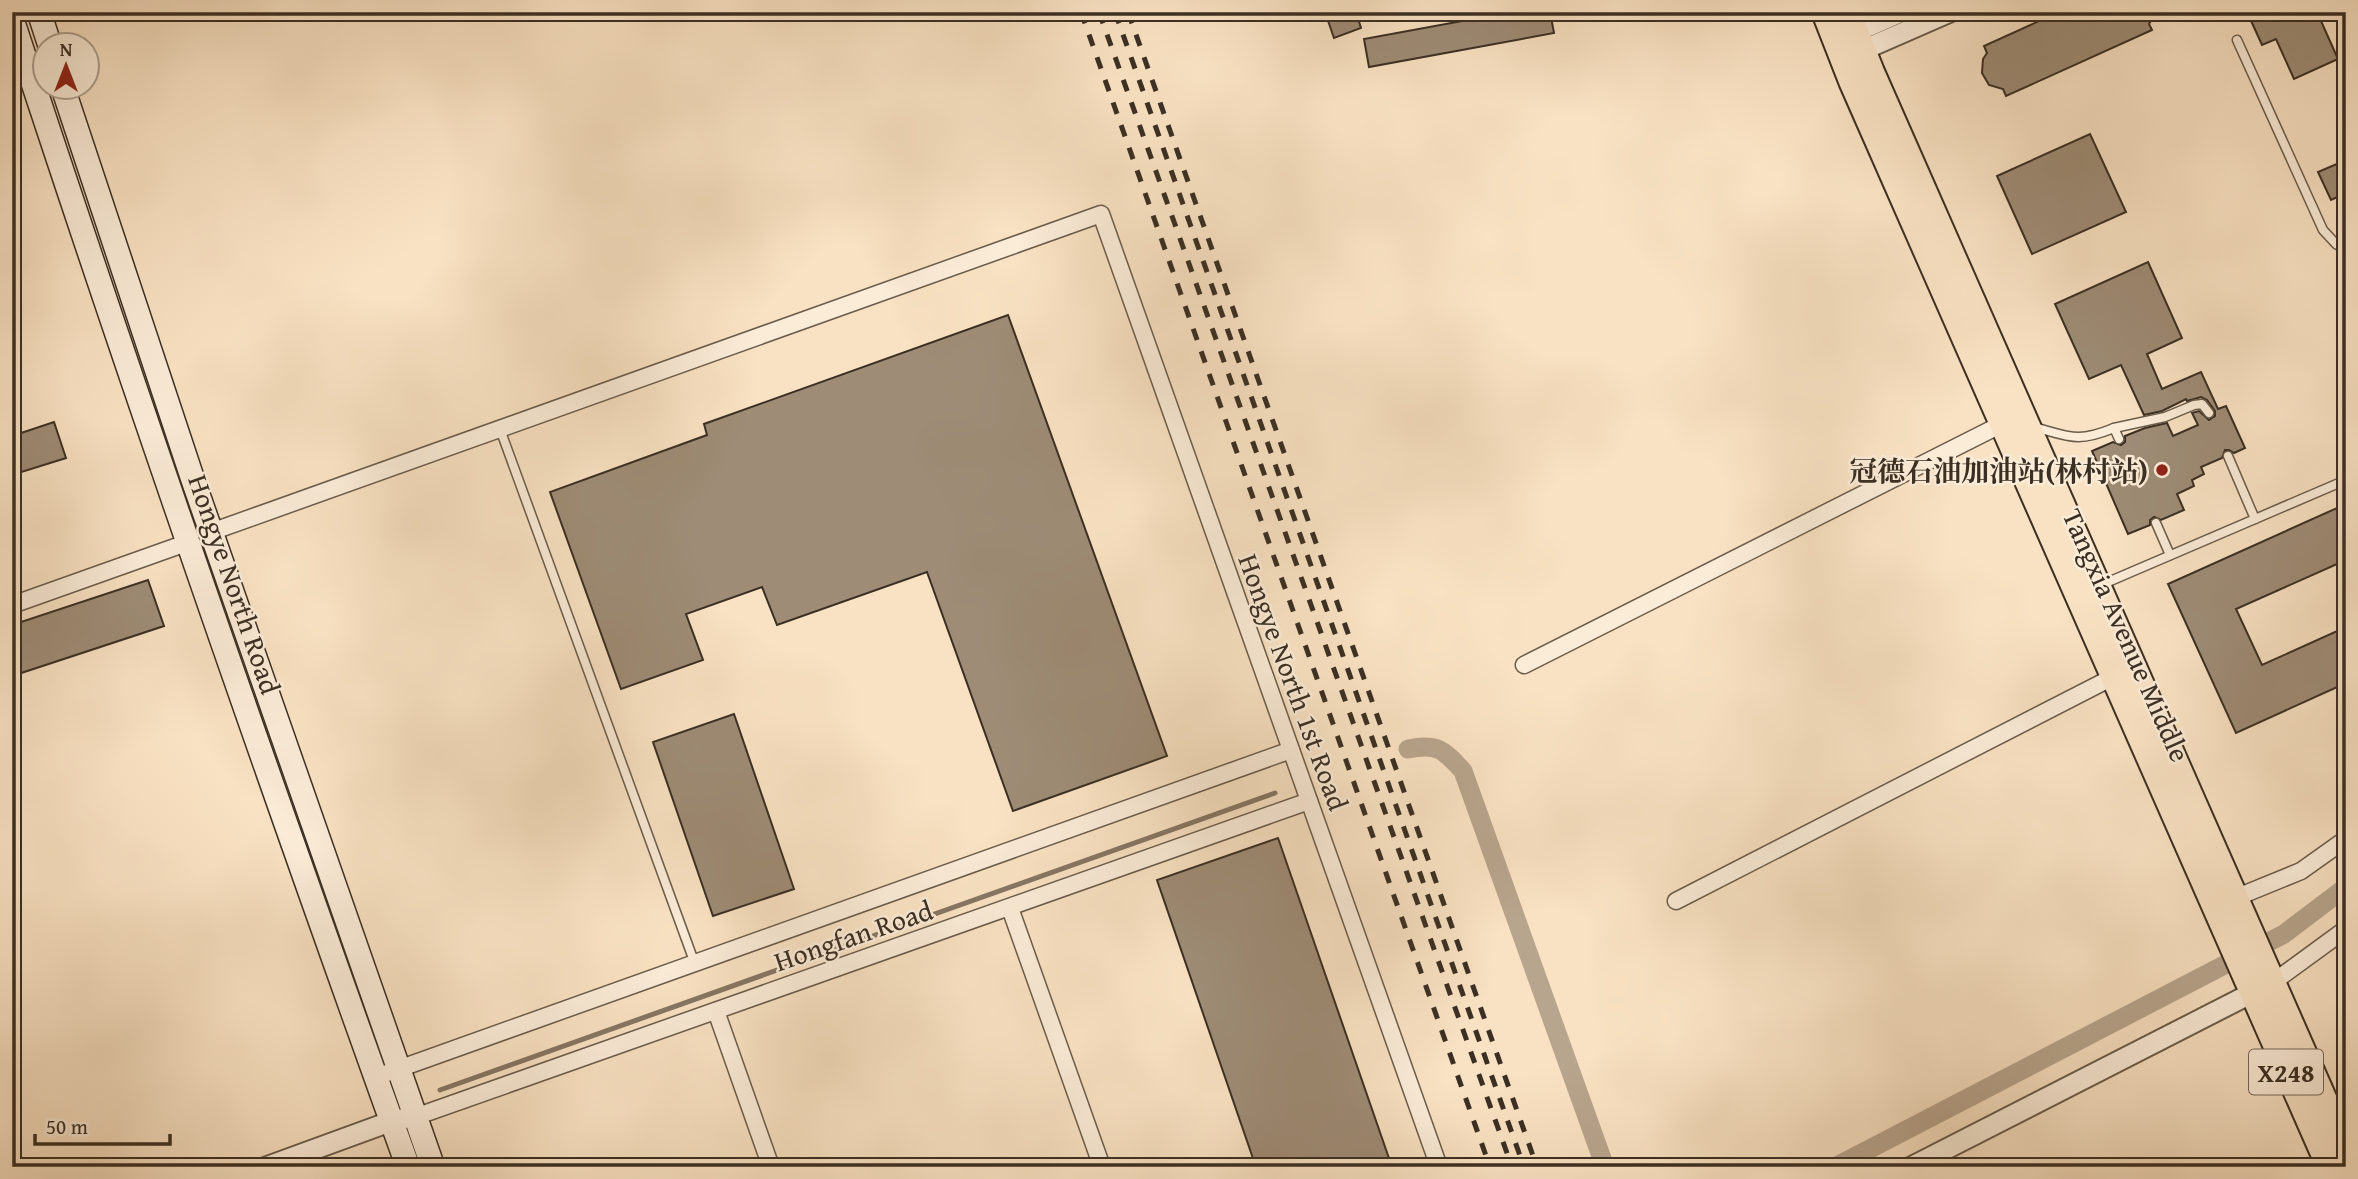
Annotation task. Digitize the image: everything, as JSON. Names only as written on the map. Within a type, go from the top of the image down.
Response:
[{"type":"main road","points":[[39,12],[45,32]]},
{"type":"main road","name":"X248","points":[[1824,12],[1851,36]]},
{"type":"main road","name":"Hongye North Road","points":[[12,19],[286,826],[408,1167]]},
{"type":"main road","name":"Tangxia Avenue Middle","points":[[1851,36],[2002,424],[2113,677],[2233,912]]},
{"type":"main road","name":"Tangxia Avenue Middle","points":[[1851,36],[2098,586],[2233,912],[2329,1167]]},
{"type":"main road","name":"Hongye North Road","points":[[69,102],[211,532],[433,1167]]},
{"type":"main road","name":"Tangxia Avenue Middle","points":[[2258,980],[2346,1148]]},
{"type":"street","points":[[1851,36],[1901,12]]},
{"type":"street","points":[[1851,36],[1950,12]]},
{"type":"street","name":"Hongye North 1st Road","points":[[500,429],[1101,214],[1438,1167]]},
{"type":"street","points":[[1524,665],[2002,424]]},
{"type":"street","points":[[211,532],[500,429]]},
{"type":"street","points":[[12,605],[189,542]]},
{"type":"street","points":[[1676,901],[2113,677]]},
{"type":"street","points":[[376,1077],[1291,750]]},
{"type":"street","name":"Hongfan Road","points":[[415,1117],[1309,801]]},
{"type":"street","points":[[2233,912],[2301,871],[2346,839]]},
{"type":"street","points":[[1010,908],[1102,1167]]},
{"type":"street","points":[[1911,1167],[2258,980],[2346,929]]},
{"type":"street","points":[[716,1011],[771,1167]]},
{"type":"street","points":[[266,1167],[392,1121],[415,1117]]},
{"type":"lane","points":[[2237,40],[2323,230],[2346,250]]},
{"type":"lane","points":[[2027,425],[2079,439],[2165,417],[2194,405],[2202,404],[2209,413]]},
{"type":"lane","points":[[2114,428],[2119,439]]},
{"type":"lane","points":[[500,429],[695,964]]},
{"type":"lane","points":[[2228,456],[2256,519]]},
{"type":"lane","points":[[2098,586],[2346,480]]},
{"type":"lane","points":[[2156,523],[2170,555]]},
{"type":"building","points":[[1325,12],[1356,12],[1361,28],[1334,38]]},
{"type":"building","points":[[1511,12],[1550,12],[1554,33],[1369,67],[1364,39]]},
{"type":"building","points":[[2059,12],[2156,12],[2149,24],[2152,30],[2006,96],[2003,89],[1989,85],[1982,73],[1983,59],[1987,53],[1984,46]]},
{"type":"building","points":[[2247,12],[2317,12],[2338,59],[2294,79],[2276,39],[2262,45]]},
{"type":"building","points":[[2090,134],[2126,212],[2032,254],[1997,176]]},
{"type":"building","points":[[2346,160],[2346,193],[2331,200],[2318,172]]},
{"type":"building","points":[[2148,262],[2182,338],[2147,354],[2162,389],[2201,372],[2218,409],[2226,406],[2245,448],[2234,453],[2225,450],[2222,458],[2201,467],[2204,474],[2192,480],[2194,486],[2177,494],[2184,510],[2161,520],[2154,517],[2150,520],[2150,525],[2128,534],[2092,451],[2113,442],[2121,445],[2125,442],[2125,436],[2167,423],[2173,436],[2198,425],[2192,413],[2199,411],[2209,420],[2215,416],[2215,411],[2207,400],[2201,397],[2187,401],[2186,399],[2162,411],[2144,415],[2121,365],[2089,379],[2055,304]]},
{"type":"building","points":[[1008,315],[1167,756],[1013,811],[927,572],[777,625],[762,587],[686,614],[703,660],[621,689],[550,492],[707,435],[704,424]]},
{"type":"building","points":[[54,422],[66,458],[12,475],[12,436]]},
{"type":"building","points":[[2346,504],[2346,560],[2236,609],[2262,665],[2346,627],[2346,683],[2236,733],[2168,584]]},
{"type":"building","points":[[148,580],[164,626],[12,676],[12,625]]},
{"type":"building","points":[[734,714],[794,889],[713,916],[653,742]]},
{"type":"building","points":[[1278,838],[1392,1167],[1256,1167],[1157,880]]},
{"type":"waterway","points":[[1408,749],[1427,747],[1440,750],[1463,771],[1605,1167]]},
{"type":"waterway","points":[[440,1090],[1275,793]]},
{"type":"waterway","points":[[1835,1167],[2284,934],[2346,887]]},
{"type":"railway","points":[[1081,12],[1490,1167]]},
{"type":"railway","points":[[1099,12],[1512,1167]]},
{"type":"railway","points":[[1115,12],[1524,1167]]},
{"type":"railway","points":[[1128,12],[1537,1167]]},
{"type":"place","name":"冠德石油加油站(林村站)","points":[[2162,470]]}]
